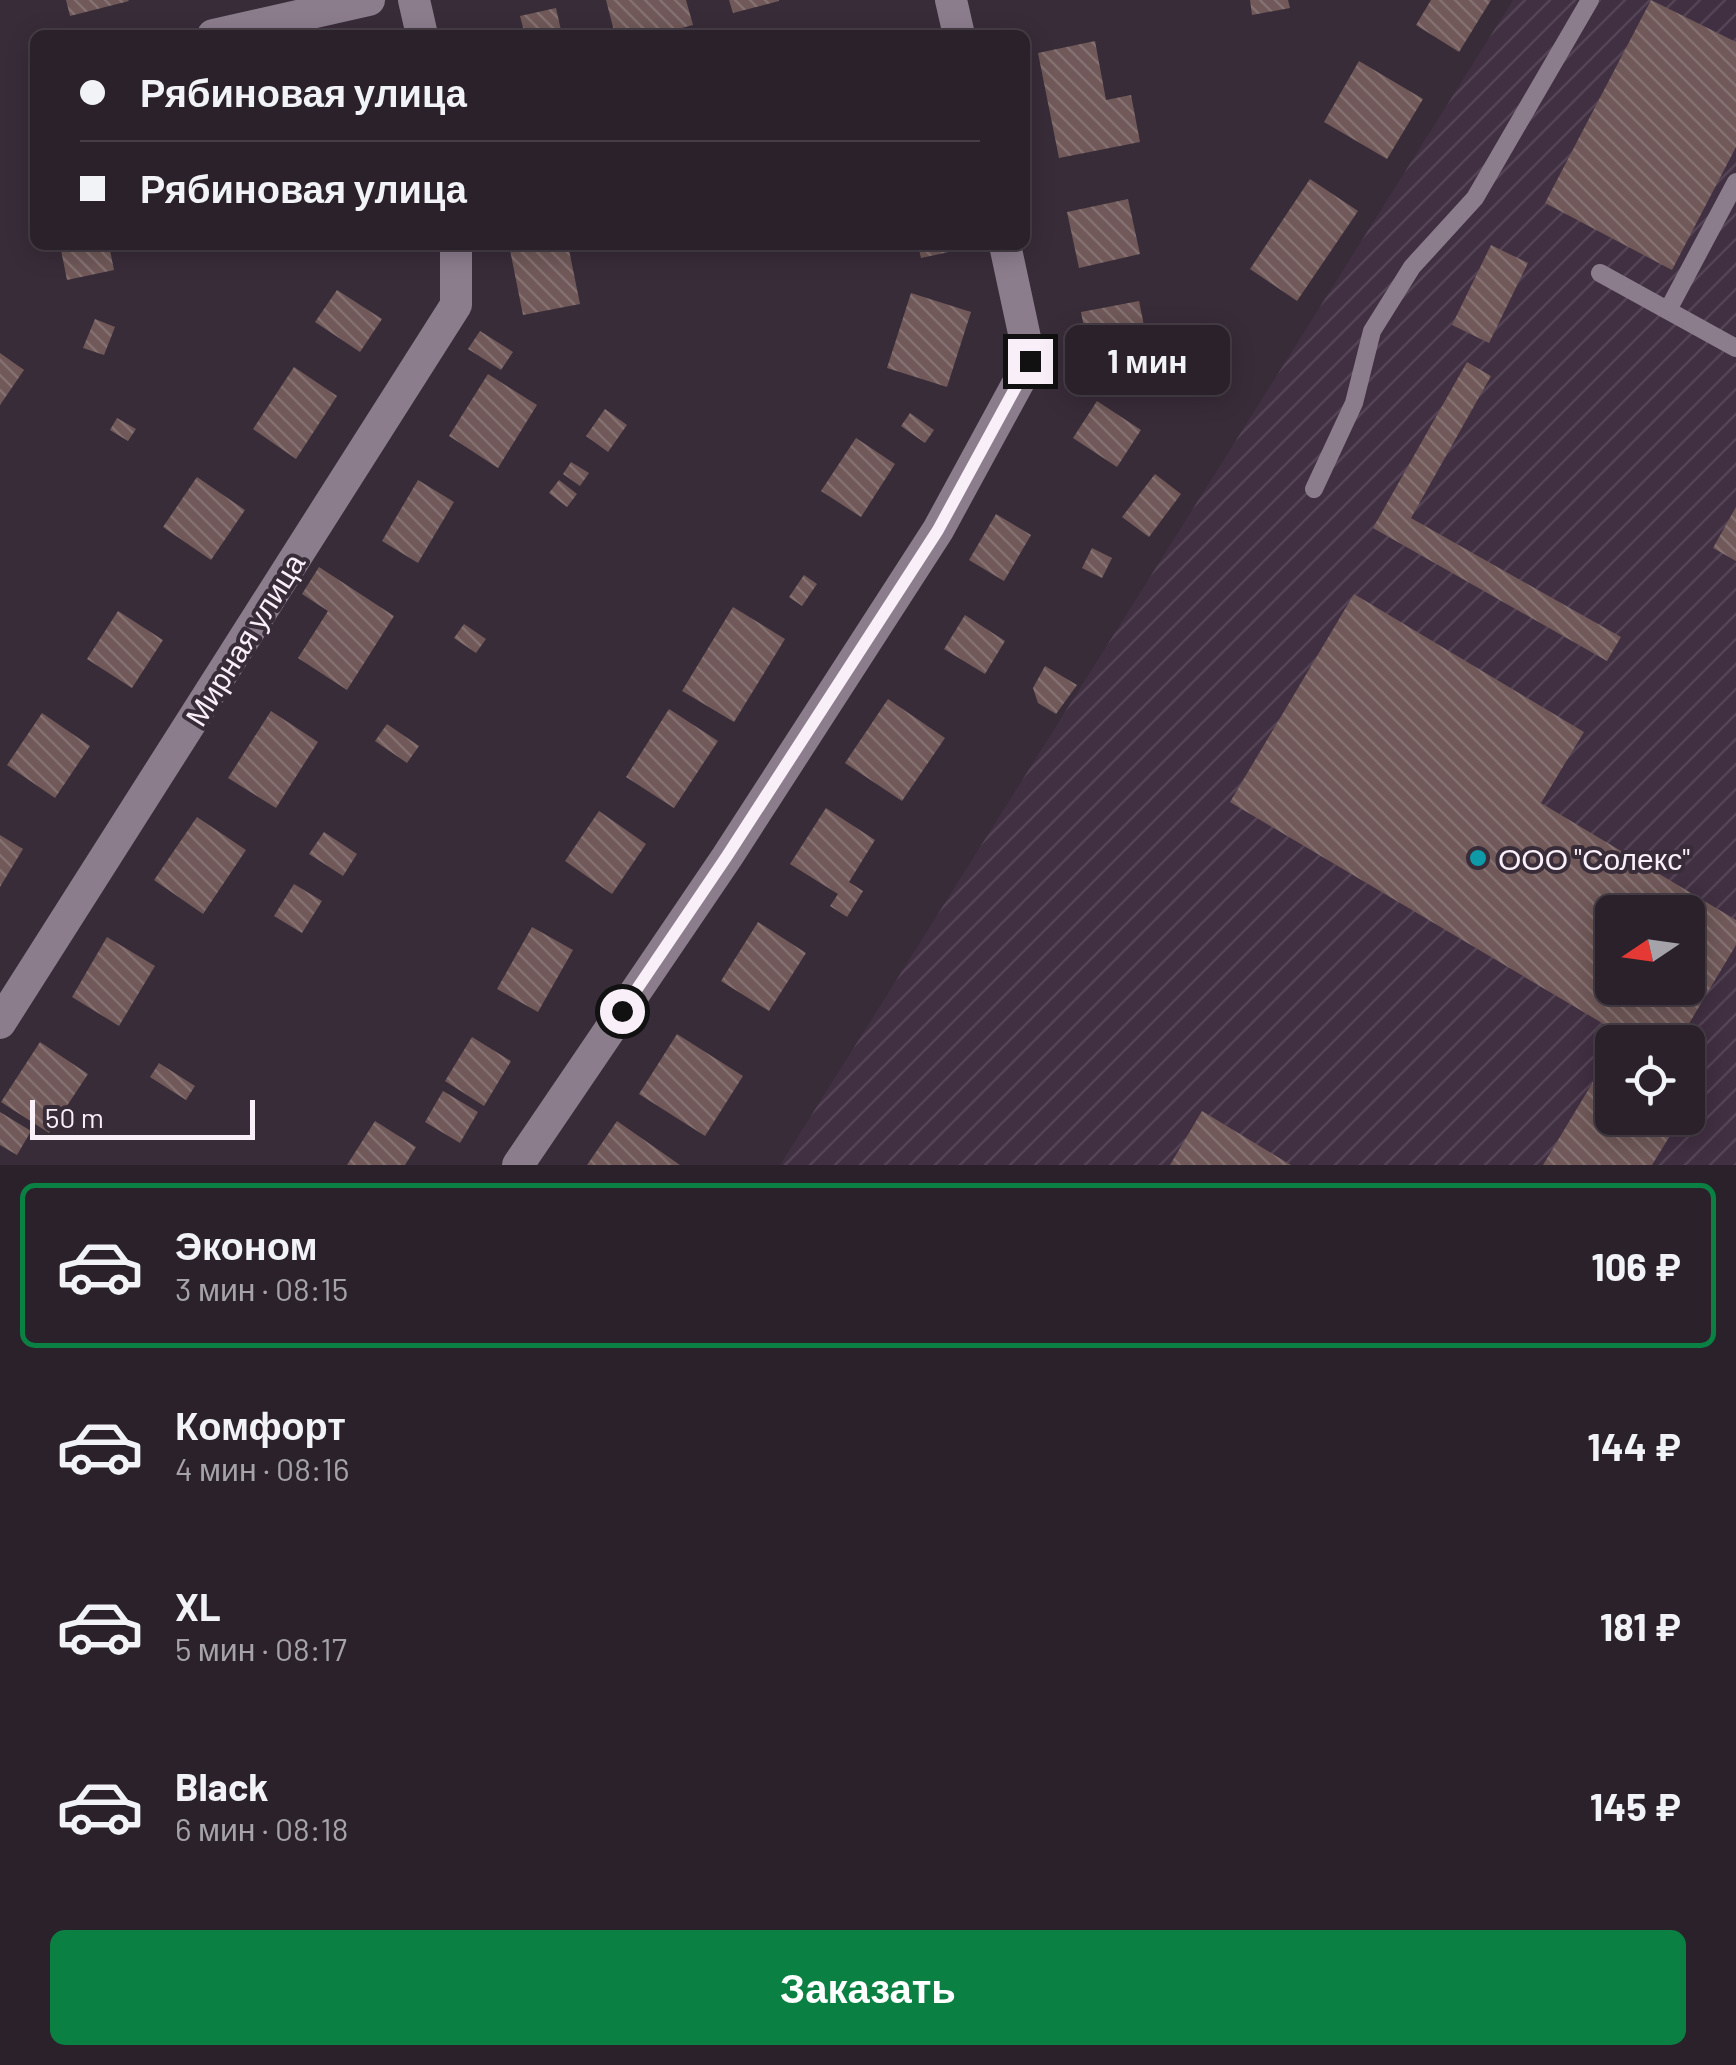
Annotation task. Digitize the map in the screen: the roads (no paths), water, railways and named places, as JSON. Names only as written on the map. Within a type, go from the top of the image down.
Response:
[{"type":"street","points":[[235,30],[370,0]]},
{"type":"street","points":[[414,0],[421,30]]},
{"type":"street","points":[[951,0],[958,30]]},
{"type":"street","name":"Мирная улица","points":[[0,1023],[456,305],[456,250]]},
{"type":"street","points":[[518,1165],[727,856],[928,547],[1030,361],[1006,250]]},
{"type":"lane","points":[[1314,489],[1354,403],[1372,331],[1412,268],[1475,198],[1590,0]]},
{"type":"lane","points":[[1668,310],[1736,182]]},
{"type":"lane","points":[[1600,274],[1736,348]]},
{"type":"place","name":"ООО \"Солекс\"","points":[[1478,858]]}]
